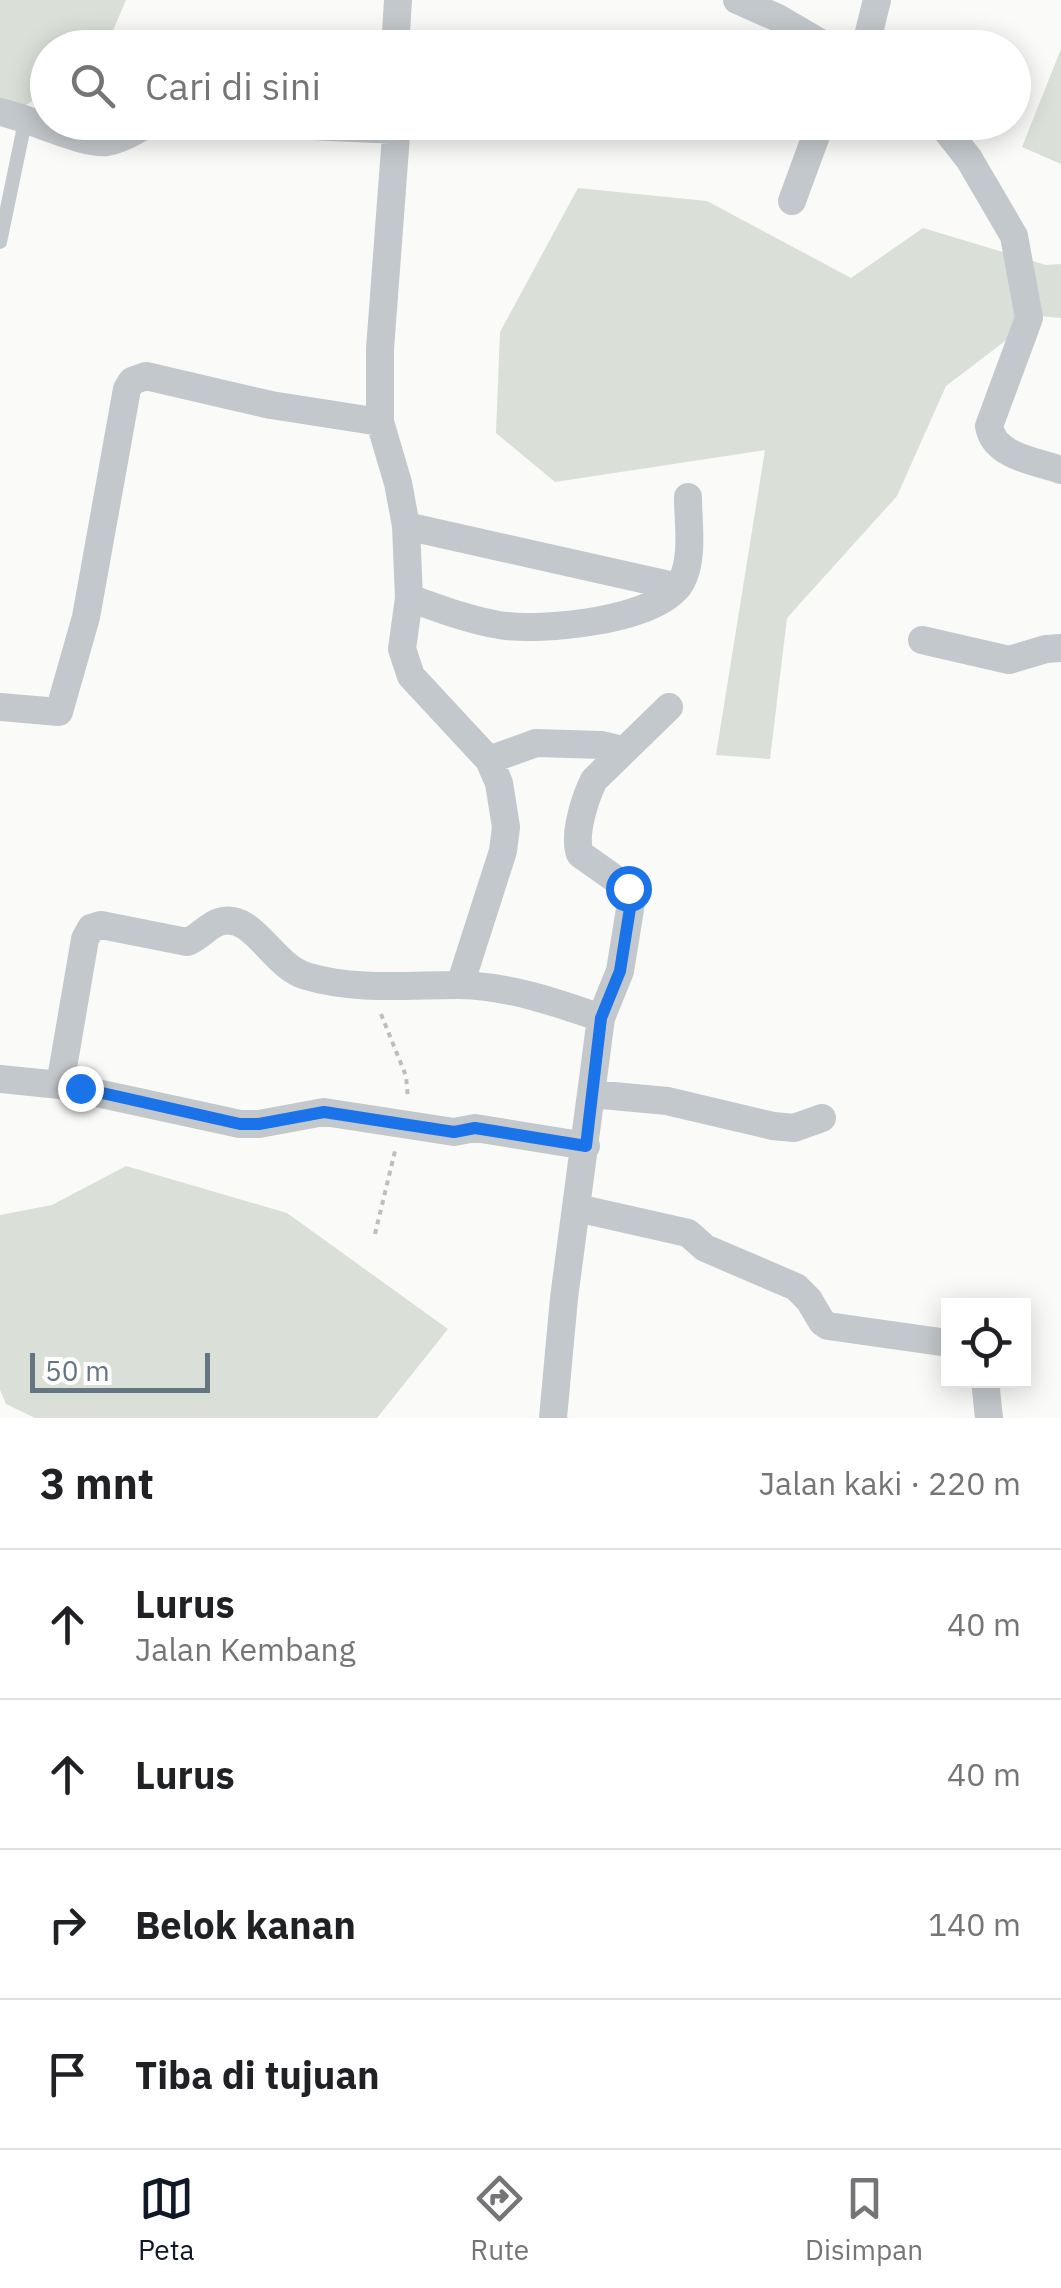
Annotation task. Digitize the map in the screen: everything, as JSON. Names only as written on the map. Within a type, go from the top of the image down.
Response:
[{"type":"street","points":[[396,30],[398,0]]},
{"type":"street","points":[[737,0],[798,30]]},
{"type":"street","points":[[870,30],[878,0]]},
{"type":"street","points":[[397,140],[380,350],[380,422],[406,526],[409,598],[402,649],[412,676],[489,760],[499,783],[506,827],[460,986]]},
{"type":"street","points":[[792,200],[814,140]]},
{"type":"street","points":[[954,140],[1014,236],[1029,318],[989,426],[990,437],[1006,451],[1061,470]]},
{"type":"street","points":[[0,707],[59,712],[86,617],[132,381],[146,376],[271,405],[380,422]]},
{"type":"street","points":[[409,598],[498,625],[527,627],[578,624],[650,607],[678,588],[687,566],[688,497]]},
{"type":"street","points":[[406,526],[678,588]]},
{"type":"street","points":[[922,640],[1009,660],[1046,648],[1061,648]]},
{"type":"street","points":[[553,1418],[564,1298],[601,1018],[620,971],[631,902],[628,888],[580,854],[577,845],[594,780],[669,706]]},
{"type":"street","points":[[489,760],[536,743],[624,750]]},
{"type":"street","points":[[60,1084],[84,939],[91,928],[101,924],[186,942],[197,939],[214,924],[240,923],[252,929],[281,964],[308,977],[369,986],[460,986],[541,998],[601,1018]]},
{"type":"street","points":[[0,1079],[60,1084],[240,1124],[324,1112],[454,1132],[475,1128],[586,1146]]},
{"type":"street","points":[[592,1094],[667,1100],[772,1126],[794,1128],[822,1118]]},
{"type":"street","points":[[577,1208],[688,1233],[705,1248],[796,1287],[828,1326],[941,1342]]},
{"type":"street","points":[[987,1388],[989,1418]]},
{"type":"lane","points":[[0,242],[13,115]]},
{"type":"shaded area","points":[[0,0],[126,0],[113,30],[30,30],[30,103],[0,123]]},
{"type":"shaded area","points":[[1061,49],[1061,164],[1022,147],[1025,140],[1031,140],[1031,124]]},
{"type":"shaded area","points":[[578,188],[707,201],[851,278],[923,228],[1046,265],[1061,264],[1061,318],[1038,316],[946,386],[897,496],[787,618],[770,759],[716,755],[765,450],[555,482],[496,433],[500,332]]},
{"type":"shaded area","points":[[126,1166],[287,1213],[448,1329],[377,1418],[35,1418],[6,1404],[0,1390],[0,1215],[52,1205]]},
{"type":"route","points":[[80,1088],[240,1124],[324,1112],[454,1132],[475,1128],[586,1146],[601,1018],[620,971],[631,902],[628,888]]}]
